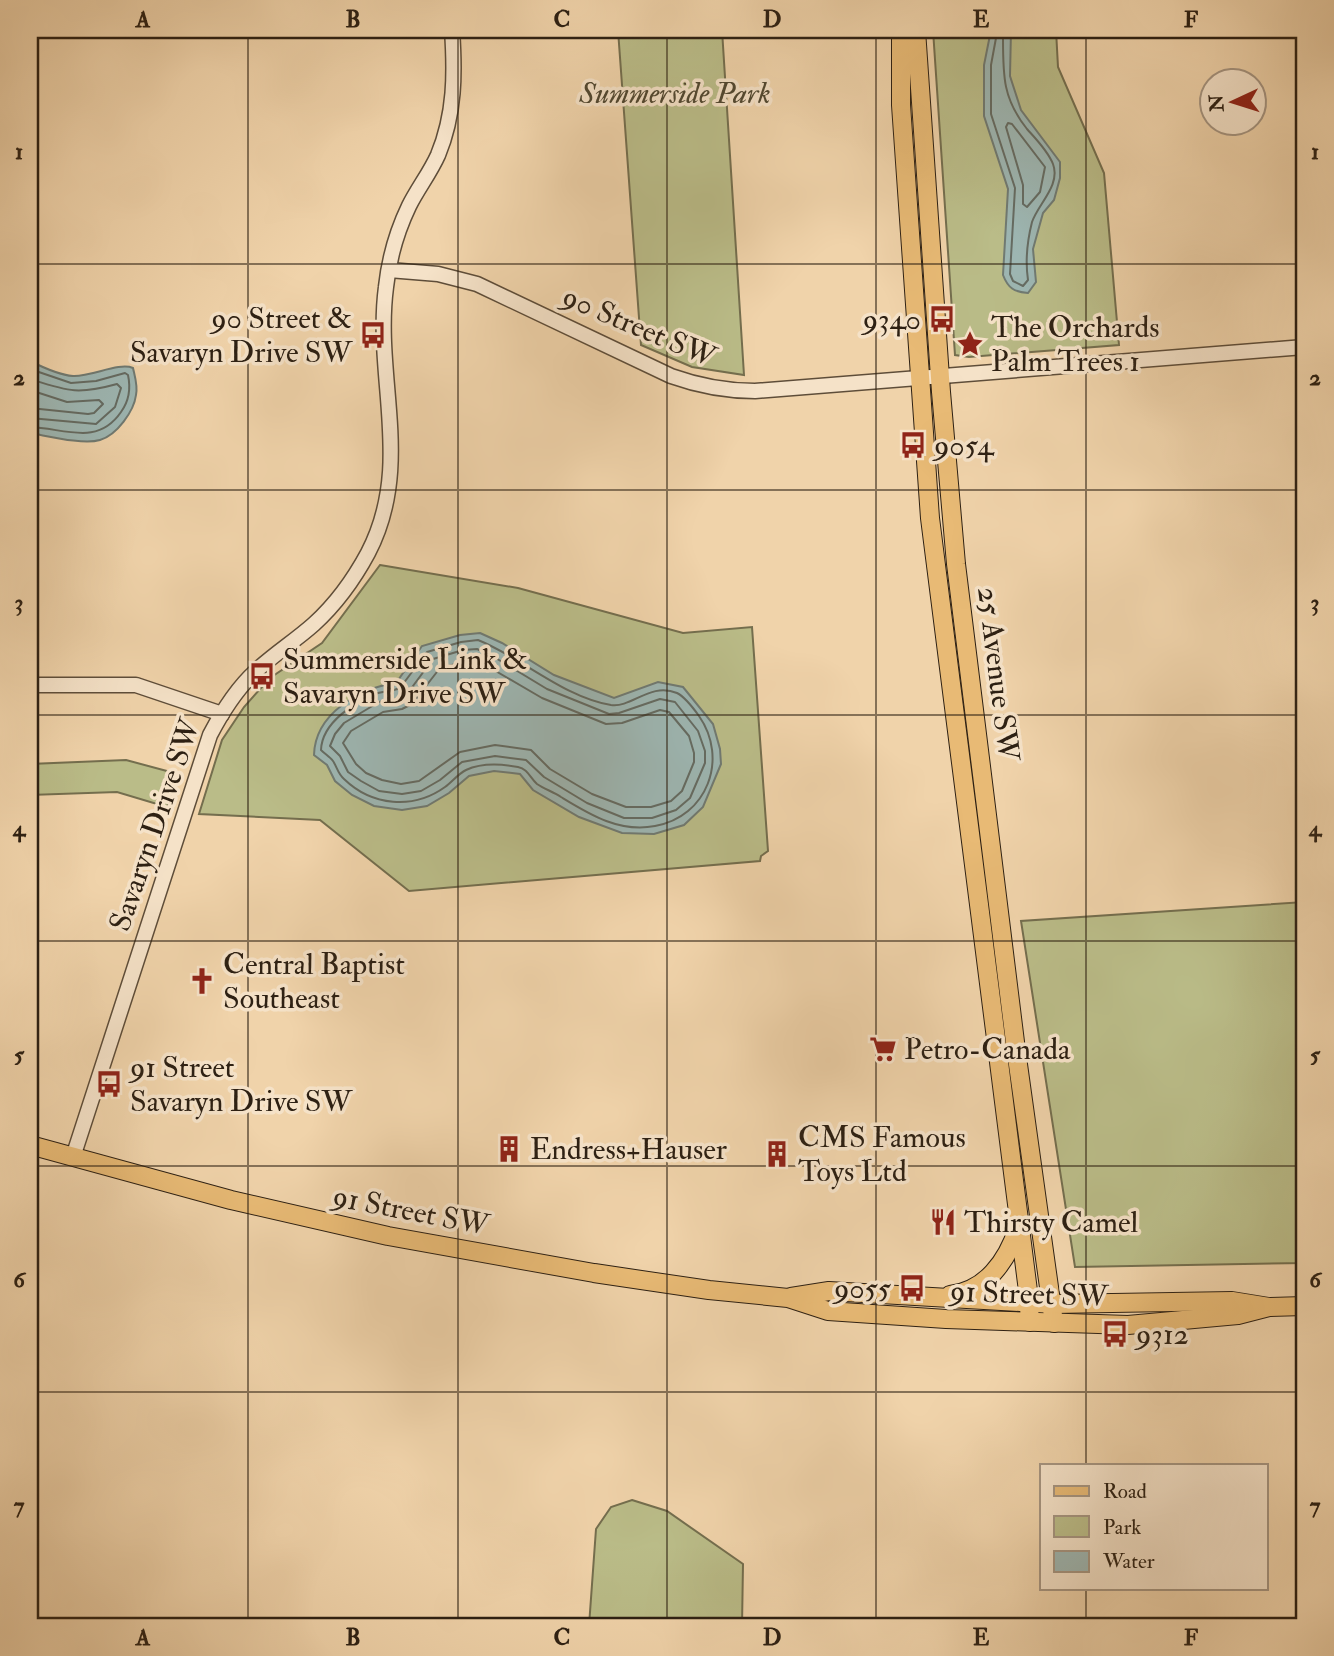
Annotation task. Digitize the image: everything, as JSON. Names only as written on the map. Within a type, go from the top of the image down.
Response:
[{"type":"main road","name":"25 Avenue SW","points":[[901,30],[901,104],[930,518],[1030,1322]]},
{"type":"main road","name":"25 Avenue SW","points":[[916,30],[956,564],[1016,1050],[1054,1323]]},
{"type":"main road","name":"91 Street SW","points":[[30,1145],[244,1203],[414,1241],[594,1273],[709,1290],[788,1298],[828,1311],[1054,1323],[1149,1324],[1238,1315],[1269,1307]]},
{"type":"main road","points":[[924,1298],[956,1294],[979,1285],[996,1271],[1012,1247],[1019,1225]]},
{"type":"main road","name":"91 Street SW","points":[[788,1298],[829,1291],[1053,1304],[1232,1301],[1269,1307],[1304,1306]]},
{"type":"street","name":"Savaryn Drive SW","points":[[73,1157],[204,750],[222,714],[254,672],[313,625],[336,601],[360,567],[381,522],[392,461],[384,318],[389,270],[403,219],[437,156],[447,125],[454,83],[452,30]]},
{"type":"street","name":"90 Street SW","points":[[389,270],[438,274],[477,284],[671,376],[719,389],[755,391],[1304,347]]},
{"type":"street","points":[[30,685],[136,685],[222,714]]},
{"type":"green space","name":"Summerside Park","points":[[618,30],[722,30],[744,375],[692,367],[641,345]]},
{"type":"green space","points":[[933,30],[1056,30],[1058,67],[1104,173],[1119,345],[969,357],[955,355]]},
{"type":"green space","points":[[380,565],[518,588],[683,633],[752,627],[768,851],[761,856],[760,861],[409,891],[320,820],[199,814],[222,740],[244,707],[270,678],[322,643]]},
{"type":"green space","points":[[126,760],[178,774],[167,807],[117,792],[30,795],[30,764]]},
{"type":"green space","points":[[1304,902],[1304,1263],[1075,1267],[1021,921]]},
{"type":"green space","points":[[632,1500],[667,1511],[743,1564],[742,1626],[589,1626],[596,1529],[611,1507]]},
{"type":"water","points":[[991,30],[1011,30],[1010,76],[1021,110],[1060,162],[1060,178],[1054,200],[1043,213],[1033,249],[1036,282],[1028,293],[1012,288],[1003,275],[1008,189],[984,116],[984,65]]},
{"type":"water","points":[[30,361],[73,376],[120,367],[133,368],[137,388],[135,401],[124,422],[113,433],[100,440],[75,441],[30,433]]},
{"type":"water","points":[[480,633],[502,643],[554,675],[614,698],[658,682],[683,687],[713,724],[720,749],[721,764],[703,807],[684,825],[654,834],[622,833],[579,817],[533,790],[520,774],[494,771],[469,776],[449,793],[427,806],[402,810],[374,806],[352,795],[335,781],[327,765],[314,755],[316,740],[331,716],[354,697],[396,683],[422,646],[460,635]]},
{"type":"place","name":"9340","points":[[942,319]]},
{"type":"place","name":"90 Street & Savaryn Drive SW","points":[[373,335]]},
{"type":"place","name":"The Orchards Palm Trees 1","points":[[970,344]]},
{"type":"place","name":"9054","points":[[913,445]]},
{"type":"place","name":"Summerside Link & Savaryn Drive SW","points":[[262,676]]},
{"type":"place","name":"Central Baptist Southeast","points":[[202,981]]},
{"type":"place","name":"Petro-Canada","points":[[883,1049]]},
{"type":"place","name":"91 Street Savaryn Drive SW","points":[[109,1084]]},
{"type":"place","name":"Endress+Hauser","points":[[509,1149]]},
{"type":"place","name":"CMS Famous Toys Ltd","points":[[777,1154]]},
{"type":"place","name":"Thirsty Camel","points":[[943,1222]]},
{"type":"place","name":"9055","points":[[912,1288]]},
{"type":"place","name":"9312","points":[[1115,1334]]}]
